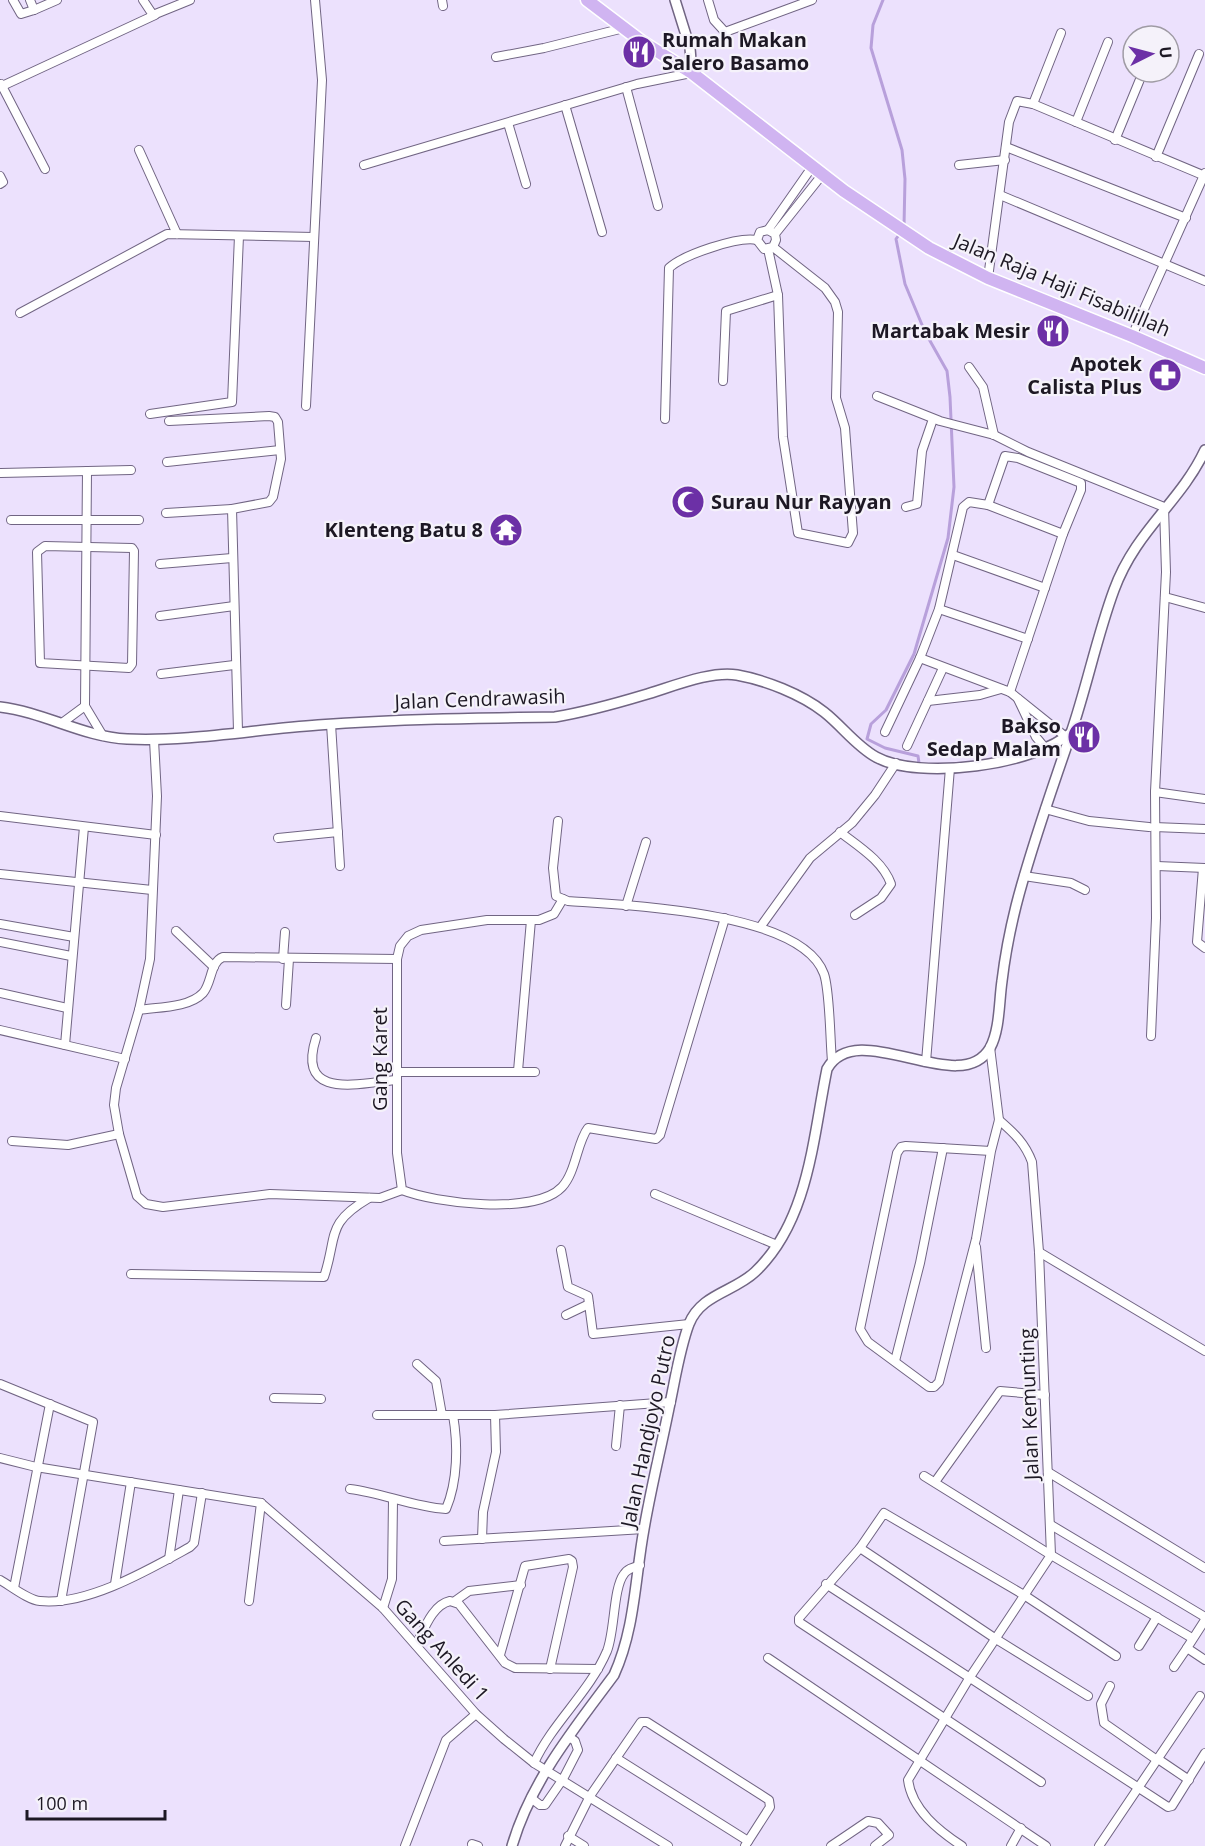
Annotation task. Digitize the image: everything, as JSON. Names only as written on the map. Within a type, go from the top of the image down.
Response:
[{"type":"main road","name":"Jalan Raja Haji Fisabilillah","points":[[587,0],[624,28],[692,73],[822,175],[929,248],[988,278],[1205,368]]},
{"type":"street","points":[[13,0],[21,14],[57,0]]},
{"type":"street","points":[[30,0],[34,10]]},
{"type":"street","points":[[143,0],[149,13],[155,15]]},
{"type":"street","points":[[45,169],[1,85],[190,0]]},
{"type":"street","points":[[306,406],[322,80],[315,0]]},
{"type":"street","points":[[364,165],[626,87],[692,73],[690,48],[675,0]]},
{"type":"street","points":[[708,0],[714,20],[724,32],[812,0]]},
{"type":"street","points":[[496,57],[544,48],[624,28]]},
{"type":"street","points":[[1033,104],[1061,33]]},
{"type":"street","points":[[1077,122],[1108,42]]},
{"type":"street","points":[[1156,157],[1199,54]]},
{"type":"street","points":[[1115,140],[1138,84]]},
{"type":"street","points":[[626,87],[658,206]]},
{"type":"street","points":[[988,278],[1006,147],[1015,103],[1021,100],[1156,157],[1205,175],[1162,265],[1132,336]]},
{"type":"street","points":[[565,105],[602,232]]},
{"type":"street","points":[[508,123],[526,184]]},
{"type":"street","points":[[1006,147],[1186,218]]},
{"type":"street","points":[[139,150],[177,234]]},
{"type":"street","points":[[959,165],[1005,160]]},
{"type":"street","points":[[771,232],[812,167]]},
{"type":"street","points":[[757,240],[760,232],[771,232],[822,175]]},
{"type":"street","points":[[0,176],[3,182],[0,184]]},
{"type":"street","points":[[1000,195],[1162,265],[1205,281]]},
{"type":"street","points":[[757,240],[762,248],[770,248],[830,294],[838,312],[836,398],[845,428],[853,533],[848,543],[798,533],[784,445],[778,295],[770,248],[776,240],[771,232]]},
{"type":"street","points":[[20,313],[167,234],[314,237]]},
{"type":"street","points":[[150,414],[232,402],[239,236]]},
{"type":"street","points":[[665,419],[669,268],[683,259],[727,243],[757,240]]},
{"type":"street","points":[[723,381],[726,311],[778,295]]},
{"type":"street","points":[[969,367],[983,387],[994,435]]},
{"type":"street","points":[[877,396],[933,419],[994,435],[1047,460],[1164,507]]},
{"type":"street","points":[[166,513],[232,509],[269,502],[276,491],[280,450],[278,422],[275,417],[169,421]]},
{"type":"street","points":[[906,507],[917,504],[922,451],[933,419]]},
{"type":"street","points":[[167,462],[280,450]]},
{"type":"street","points":[[991,1151],[903,1146],[897,1153],[860,1329],[868,1342],[929,1387],[937,1386],[976,1239],[991,1151],[999,1120],[990,1047],[1005,958],[1024,876],[1114,589],[1132,549],[1164,507],[1186,483],[1205,450]]},
{"type":"street","points":[[988,505],[1005,456],[1018,458],[1081,483],[1081,490],[1063,534],[1010,692]]},
{"type":"street","points":[[87,471],[85,706],[103,736]]},
{"type":"street","points":[[1,473],[131,471]]},
{"type":"street","points":[[885,732],[920,658],[939,609],[963,507],[969,502],[988,505],[1063,534]]},
{"type":"street","points":[[1151,1036],[1157,866],[1151,827],[1155,792],[1165,597],[1164,507]]},
{"type":"street","points":[[232,509],[234,665],[238,731]]},
{"type":"street","points":[[11,520],[139,520]]},
{"type":"street","points":[[45,546],[85,547],[127,547],[134,552],[132,664],[124,669],[40,663],[37,552],[45,546]]},
{"type":"street","points":[[953,555],[1045,588]]},
{"type":"street","points":[[160,564],[232,558]]},
{"type":"street","points":[[1165,597],[1205,608]]},
{"type":"street","points":[[160,616],[234,606]]},
{"type":"street","points":[[939,609],[1028,639]]},
{"type":"street","points":[[920,658],[1010,692],[1069,734]]},
{"type":"street","points":[[161,674],[234,665]]},
{"type":"street","points":[[907,746],[943,668]]},
{"type":"street","name":"Jalan Cendrawasih","points":[[0,707],[62,723],[85,733],[154,740],[331,724],[555,717],[587,711],[698,679],[734,674],[802,699],[823,712],[876,757],[896,763],[950,768],[1000,763],[1047,749],[1069,734]]},
{"type":"street","points":[[928,701],[980,696],[1001,689]]},
{"type":"street","points":[[1018,698],[1036,737],[1047,749]]},
{"type":"street","points":[[62,723],[85,706]]},
{"type":"street","points":[[331,724],[340,866]]},
{"type":"street","points":[[154,740],[157,796],[150,959],[139,1010],[116,1088],[114,1105],[119,1134],[137,1196],[141,1201],[153,1207],[270,1194],[370,1198],[389,1196],[402,1190],[437,1199],[516,1205],[526,1204],[560,1189],[564,1186],[588,1128],[656,1139],[660,1135],[725,918]]},
{"type":"street","points":[[761,926],[810,858],[852,823],[875,795],[896,763]]},
{"type":"street","points":[[926,1062],[950,768]]},
{"type":"street","points":[[1155,792],[1205,798]]},
{"type":"street","points":[[1045,809],[1089,821],[1205,829]]},
{"type":"street","points":[[0,816],[156,835]]},
{"type":"street","points":[[139,1010],[191,1001],[205,991],[218,959],[223,957],[397,959],[400,946],[408,936],[421,930],[487,920],[531,920],[549,917],[560,897],[553,868],[558,821]]},
{"type":"street","points":[[65,1045],[84,827]]},
{"type":"street","points":[[278,838],[338,832]]},
{"type":"street","points":[[840,832],[884,870],[891,884],[881,898],[855,915]]},
{"type":"street","points":[[626,906],[646,842]]},
{"type":"street","points":[[1157,866],[1204,868],[1197,942],[1205,948]]},
{"type":"street","points":[[0,874],[152,890]]},
{"type":"street","points":[[1024,876],[1071,883],[1085,890]]},
{"type":"street","points":[[560,897],[725,918],[761,926],[800,946],[814,958],[824,973],[832,1061],[854,1050],[863,1049],[926,1062],[961,1065],[970,1063],[990,1047]]},
{"type":"street","points":[[519,1071],[531,920]]},
{"type":"street","points":[[0,924],[74,937]]},
{"type":"street","points":[[177,931],[214,967]]},
{"type":"street","points":[[285,932],[286,1005]]},
{"type":"street","points":[[0,942],[71,956]]},
{"type":"street","name":"Gang Karet","points":[[397,959],[397,1153],[402,1190]]},
{"type":"street","points":[[0,993],[67,1008]]},
{"type":"street","points":[[0,1030],[125,1059]]},
{"type":"street","points":[[316,1038],[310,1054],[311,1061],[321,1079],[329,1084],[349,1086],[397,1076],[535,1072]]},
{"type":"street","name":"Jalan Handjoyo Putro","points":[[513,1846],[531,1797],[546,1769],[614,1675],[620,1660],[631,1622],[644,1529],[689,1324],[696,1311],[708,1300],[754,1272],[777,1245],[801,1196],[827,1069],[832,1061]]},
{"type":"street","name":"Jalan Kemunting","points":[[999,1120],[1018,1137],[1027,1149],[1032,1162],[1039,1252],[1051,1555]]},
{"type":"street","points":[[12,1141],[68,1145],[119,1134]]},
{"type":"street","points":[[895,1361],[920,1263],[943,1148]]},
{"type":"street","points":[[655,1194],[777,1245]]},
{"type":"street","points":[[131,1274],[324,1277],[336,1224],[354,1207],[370,1198]]},
{"type":"street","points":[[976,1239],[986,1348]]},
{"type":"street","points":[[561,1250],[568,1287],[586,1294],[593,1334],[689,1324]]},
{"type":"street","points":[[1039,1252],[1205,1351]]},
{"type":"street","points":[[566,1315],[589,1304]]},
{"type":"street","points":[[417,1365],[436,1381],[442,1415]]},
{"type":"street","points":[[0,1384],[93,1422],[61,1601]]},
{"type":"street","points":[[935,1482],[1000,1391],[1045,1395]]},
{"type":"street","points":[[274,1398],[321,1400]]},
{"type":"street","points":[[377,1415],[495,1415],[671,1402]]},
{"type":"street","points":[[14,1588],[50,1404]]},
{"type":"street","points":[[616,1446],[620,1405]]},
{"type":"street","points":[[350,1489],[372,1492],[393,1500],[446,1509],[450,1499],[456,1453],[453,1415]]},
{"type":"street","points":[[482,1539],[483,1512],[496,1452],[495,1415]]},
{"type":"street","points":[[0,1458],[36,1467],[261,1503],[249,1601]]},
{"type":"street","points":[[1048,1472],[1205,1568]]},
{"type":"street","points":[[924,1476],[1051,1555],[1192,1638]]},
{"type":"street","points":[[115,1584],[131,1482]]},
{"type":"street","points":[[169,1559],[179,1490]]},
{"type":"street","points":[[0,1580],[38,1602],[61,1601],[90,1595],[169,1559],[194,1543],[202,1493]]},
{"type":"street","points":[[383,1608],[392,1579],[393,1500]]},
{"type":"street","name":"Gang Anledi 1","points":[[261,1503],[383,1608],[476,1714],[534,1763],[668,1846]]},
{"type":"street","points":[[1041,1782],[799,1622],[799,1618],[826,1584],[860,1548],[886,1514],[1024,1595],[1116,1656]]},
{"type":"street","points":[[1051,1525],[1205,1618],[1174,1668]]},
{"type":"street","points":[[444,1541],[644,1529]]},
{"type":"street","points":[[860,1548],[996,1639],[1088,1696]]},
{"type":"street","points":[[962,1846],[930,1823],[910,1792],[908,1780],[943,1719],[1051,1555]]},
{"type":"street","points":[[500,1655],[525,1566],[568,1559],[572,1561],[573,1567],[550,1669]]},
{"type":"street","points":[[534,1763],[543,1743],[576,1703],[598,1669],[612,1635],[620,1583],[628,1570],[640,1565]]},
{"type":"street","points":[[826,1584],[1170,1807],[1202,1764],[1205,1753]]},
{"type":"street","points":[[416,1645],[440,1605],[446,1601],[455,1601],[469,1591],[521,1585]]},
{"type":"street","points":[[455,1601],[505,1663],[515,1668],[598,1669]]},
{"type":"street","points":[[1139,1646],[1157,1617]]},
{"type":"street","points":[[1187,1648],[1205,1660]]},
{"type":"street","points":[[768,1658],[1047,1846]]},
{"type":"street","points":[[1110,1686],[1101,1704],[1104,1723],[1189,1780]]},
{"type":"street","points":[[1100,1846],[1200,1696]]},
{"type":"street","points":[[405,1846],[436,1750],[455,1729],[476,1714]]},
{"type":"street","points":[[565,1846],[590,1796],[638,1725],[647,1722],[769,1800],[770,1807],[747,1844],[616,1758]]},
{"type":"street","points":[[531,1797],[540,1805],[545,1805],[563,1779],[578,1750],[575,1741],[569,1737]]},
{"type":"street","points":[[831,1846],[868,1821],[878,1823],[889,1835],[875,1846]]},
{"type":"street","points":[[1011,1846],[1022,1828]]},
{"type":"street","points":[[568,1836],[584,1846]]},
{"type":"waterway","points":[[883,0],[873,25],[871,48],[902,150],[905,179],[904,226]]},
{"type":"waterway","points":[[901,232],[896,239],[905,284],[925,332],[947,371],[954,487],[948,538],[914,654],[886,710],[871,724],[867,739],[885,748],[918,756],[919,763]]},
{"type":"place","name":"Rumah Makan Salero Basamo","points":[[639,52]]},
{"type":"place","name":"Martabak Mesir","points":[[1053,331]]},
{"type":"place","name":"Apotek Calista Plus","points":[[1165,375]]},
{"type":"place","name":"Surau Nur Rayyan","points":[[688,502]]},
{"type":"place","name":"Klenteng Batu 8","points":[[506,530]]},
{"type":"place","name":"Bakso Sedap Malam","points":[[1084,737]]}]
